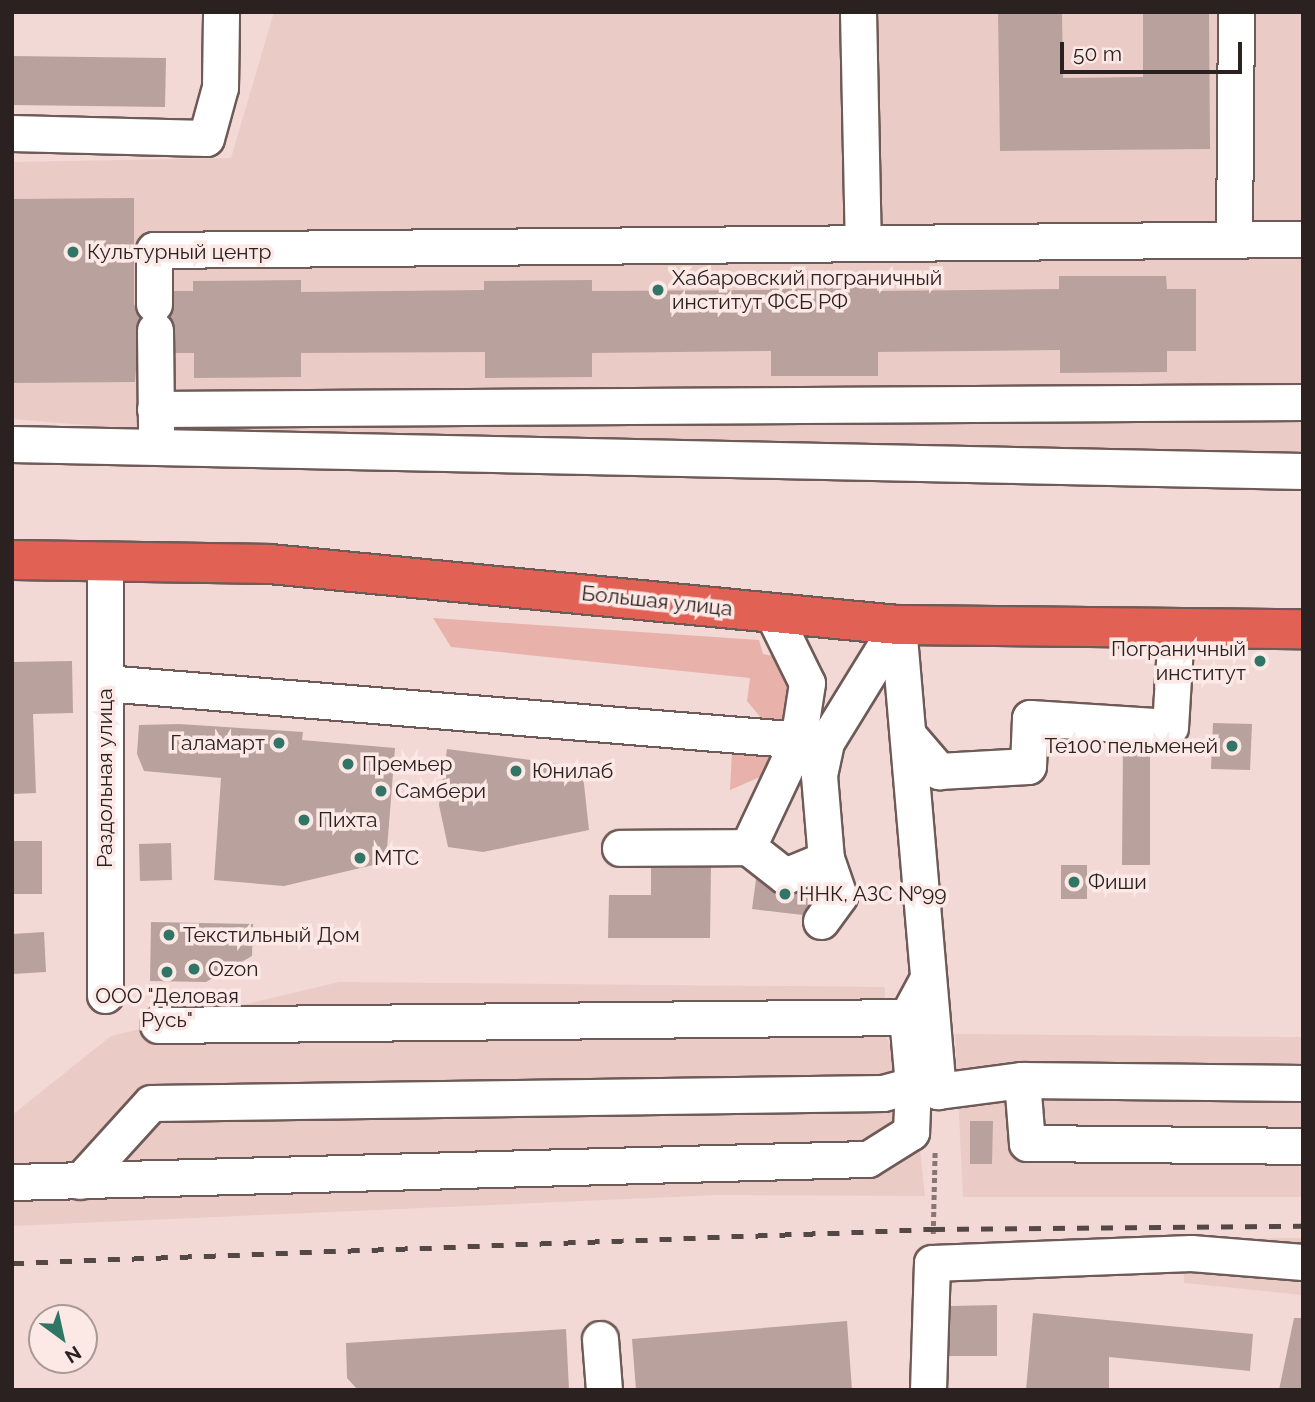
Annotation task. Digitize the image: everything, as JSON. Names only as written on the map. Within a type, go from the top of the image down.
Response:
[{"type":"highway","name":"Большая улица","points":[[12,559],[270,564],[898,625],[1303,629]]},
{"type":"street","points":[[12,133],[206,138],[220,87],[221,12]]},
{"type":"street","points":[[858,12],[863,242]]},
{"type":"street","points":[[1234,239],[1236,12]]},
{"type":"street","points":[[157,447],[154,250],[1303,239]]},
{"type":"street","points":[[155,409],[1303,402]]},
{"type":"street","points":[[12,444],[1303,471]]},
{"type":"street","name":"Раздольная улица","points":[[105,561],[105,995]]},
{"type":"street","points":[[772,612],[807,682],[812,741],[820,775],[826,859],[839,897],[821,921]]},
{"type":"street","points":[[898,625],[938,1091],[1022,1080],[1303,1083]]},
{"type":"street","points":[[748,847],[812,741],[898,625]]},
{"type":"street","points":[[908,734],[939,771],[1028,766],[1030,718],[1170,727],[1176,628]]},
{"type":"street","points":[[105,683],[812,741]]},
{"type":"street","points":[[620,848],[748,847],[785,876],[826,859]]},
{"type":"street","points":[[12,1182],[868,1159],[911,1132],[913,1085],[907,1017],[928,978]]},
{"type":"street","points":[[158,1025],[907,1017]]},
{"type":"street","points":[[1022,1080],[1027,1143],[1207,1141],[1303,1146]]},
{"type":"street","points":[[1203,1082],[1207,1141]]},
{"type":"street","points":[[80,1181],[151,1103],[883,1093],[913,1085]]},
{"type":"street","points":[[928,1390],[932,1263],[1191,1253],[1303,1262]]},
{"type":"street","points":[[600,1339],[604,1390]]},
{"type":"path","points":[[932,1263],[935,1138]]},
{"type":"shaded area","name":"Хабаровский пограничный институт ФСБ РФ","points":[[274,12],[1303,12],[1303,455],[349,447],[12,419],[12,162],[231,158]]},
{"type":"shaded area","points":[[433,618],[759,640],[763,654],[779,657],[783,677],[796,686],[782,723],[762,719],[747,701],[750,678],[451,647]]},
{"type":"shaded area","points":[[732,752],[773,753],[760,777],[730,790]]},
{"type":"shaded area","points":[[339,982],[885,987],[884,1034],[913,1085],[925,1196],[718,1195],[12,1226],[12,1115],[111,1036]]},
{"type":"shaded area","points":[[955,1034],[1303,1037],[1303,1197],[963,1197]]},
{"type":"shaded area","points":[[1303,1238],[1303,1295],[1184,1283],[1183,1239]]},
{"type":"building","points":[[998,12],[1062,12],[1063,78],[1143,77],[1143,12],[1209,12],[1210,149],[1000,151]]},
{"type":"building","points":[[12,56],[166,58],[165,107],[12,105]]},
{"type":"building","name":"Культурный центр","points":[[134,198],[134,304],[140,318],[135,382],[12,383],[12,199]]},
{"type":"building","points":[[1059,276],[1166,276],[1167,289],[1196,289],[1196,351],[1167,351],[1167,372],[1060,373],[1060,350],[878,352],[878,376],[771,376],[771,351],[592,353],[592,377],[485,378],[485,352],[301,353],[301,377],[194,378],[194,353],[175,353],[169,317],[174,291],[193,291],[193,281],[301,280],[301,292],[484,290],[484,281],[592,280],[592,291],[770,290],[770,280],[877,279],[877,291],[1059,289]]},
{"type":"building","points":[[72,661],[73,713],[33,714],[36,793],[12,794],[12,662]]},
{"type":"building","points":[[1213,723],[1252,724],[1250,770],[1211,769]]},
{"type":"building","name":"Пихта","points":[[179,724],[303,732],[302,740],[395,748],[386,862],[284,886],[214,880],[221,778],[144,771],[137,754],[139,725]]},
{"type":"building","points":[[1123,744],[1150,746],[1150,865],[1122,865]]},
{"type":"building","points":[[447,749],[576,766],[583,775],[589,830],[483,852],[448,847],[439,805]]},
{"type":"building","points":[[12,841],[42,841],[42,894],[12,894]]},
{"type":"building","points":[[171,843],[172,880],[140,881],[139,844]]},
{"type":"building","points":[[1061,865],[1087,865],[1087,899],[1061,899]]},
{"type":"building","points":[[711,867],[710,938],[608,938],[609,895],[651,895],[651,868]]},
{"type":"building","points":[[756,879],[782,896],[814,886],[815,894],[803,915],[752,909]]},
{"type":"building","points":[[151,922],[253,924],[252,956],[206,982],[150,981]]},
{"type":"building","points":[[44,932],[46,972],[12,974],[12,934]]},
{"type":"building","points":[[970,1121],[993,1121],[992,1164],[970,1164]]},
{"type":"building","points":[[997,1305],[997,1356],[949,1356],[951,1306]]},
{"type":"building","points":[[1033,1313],[1253,1334],[1250,1371],[1109,1357],[1109,1390],[1026,1390]]},
{"type":"building","points":[[1294,1318],[1303,1318],[1303,1390],[1279,1390]]},
{"type":"building","points":[[847,1321],[852,1390],[636,1390],[632,1339]]},
{"type":"building","points":[[566,1329],[569,1390],[358,1390],[347,1378],[346,1343]]},
{"type":"railway","points":[[12,1263],[933,1229],[1303,1226]]},
{"type":"place","name":"Культурный центр","points":[[73,252]]},
{"type":"place","name":"Хабаровский пограничный институт ФСБ РФ","points":[[658,290]]},
{"type":"place","name":"Пограничный институт","points":[[1260,661]]},
{"type":"place","name":"Галамарт","points":[[279,743]]},
{"type":"place","name":"Те100 пельменей","points":[[1232,746]]},
{"type":"place","name":"Премьер","points":[[348,764]]},
{"type":"place","name":"Юнилаб","points":[[516,771]]},
{"type":"place","name":"Самбери","points":[[381,791]]},
{"type":"place","name":"Пихта","points":[[304,820]]},
{"type":"place","name":"МТС","points":[[360,858]]},
{"type":"place","name":"Фиши","points":[[1074,882]]},
{"type":"place","name":"ННК, АЗС №99","points":[[785,894]]},
{"type":"place","name":"Текстильный Дом","points":[[169,935]]},
{"type":"place","name":"Ozon","points":[[194,969]]},
{"type":"place","name":"ООО \"Деловая Русь\"","points":[[167,972]]}]
